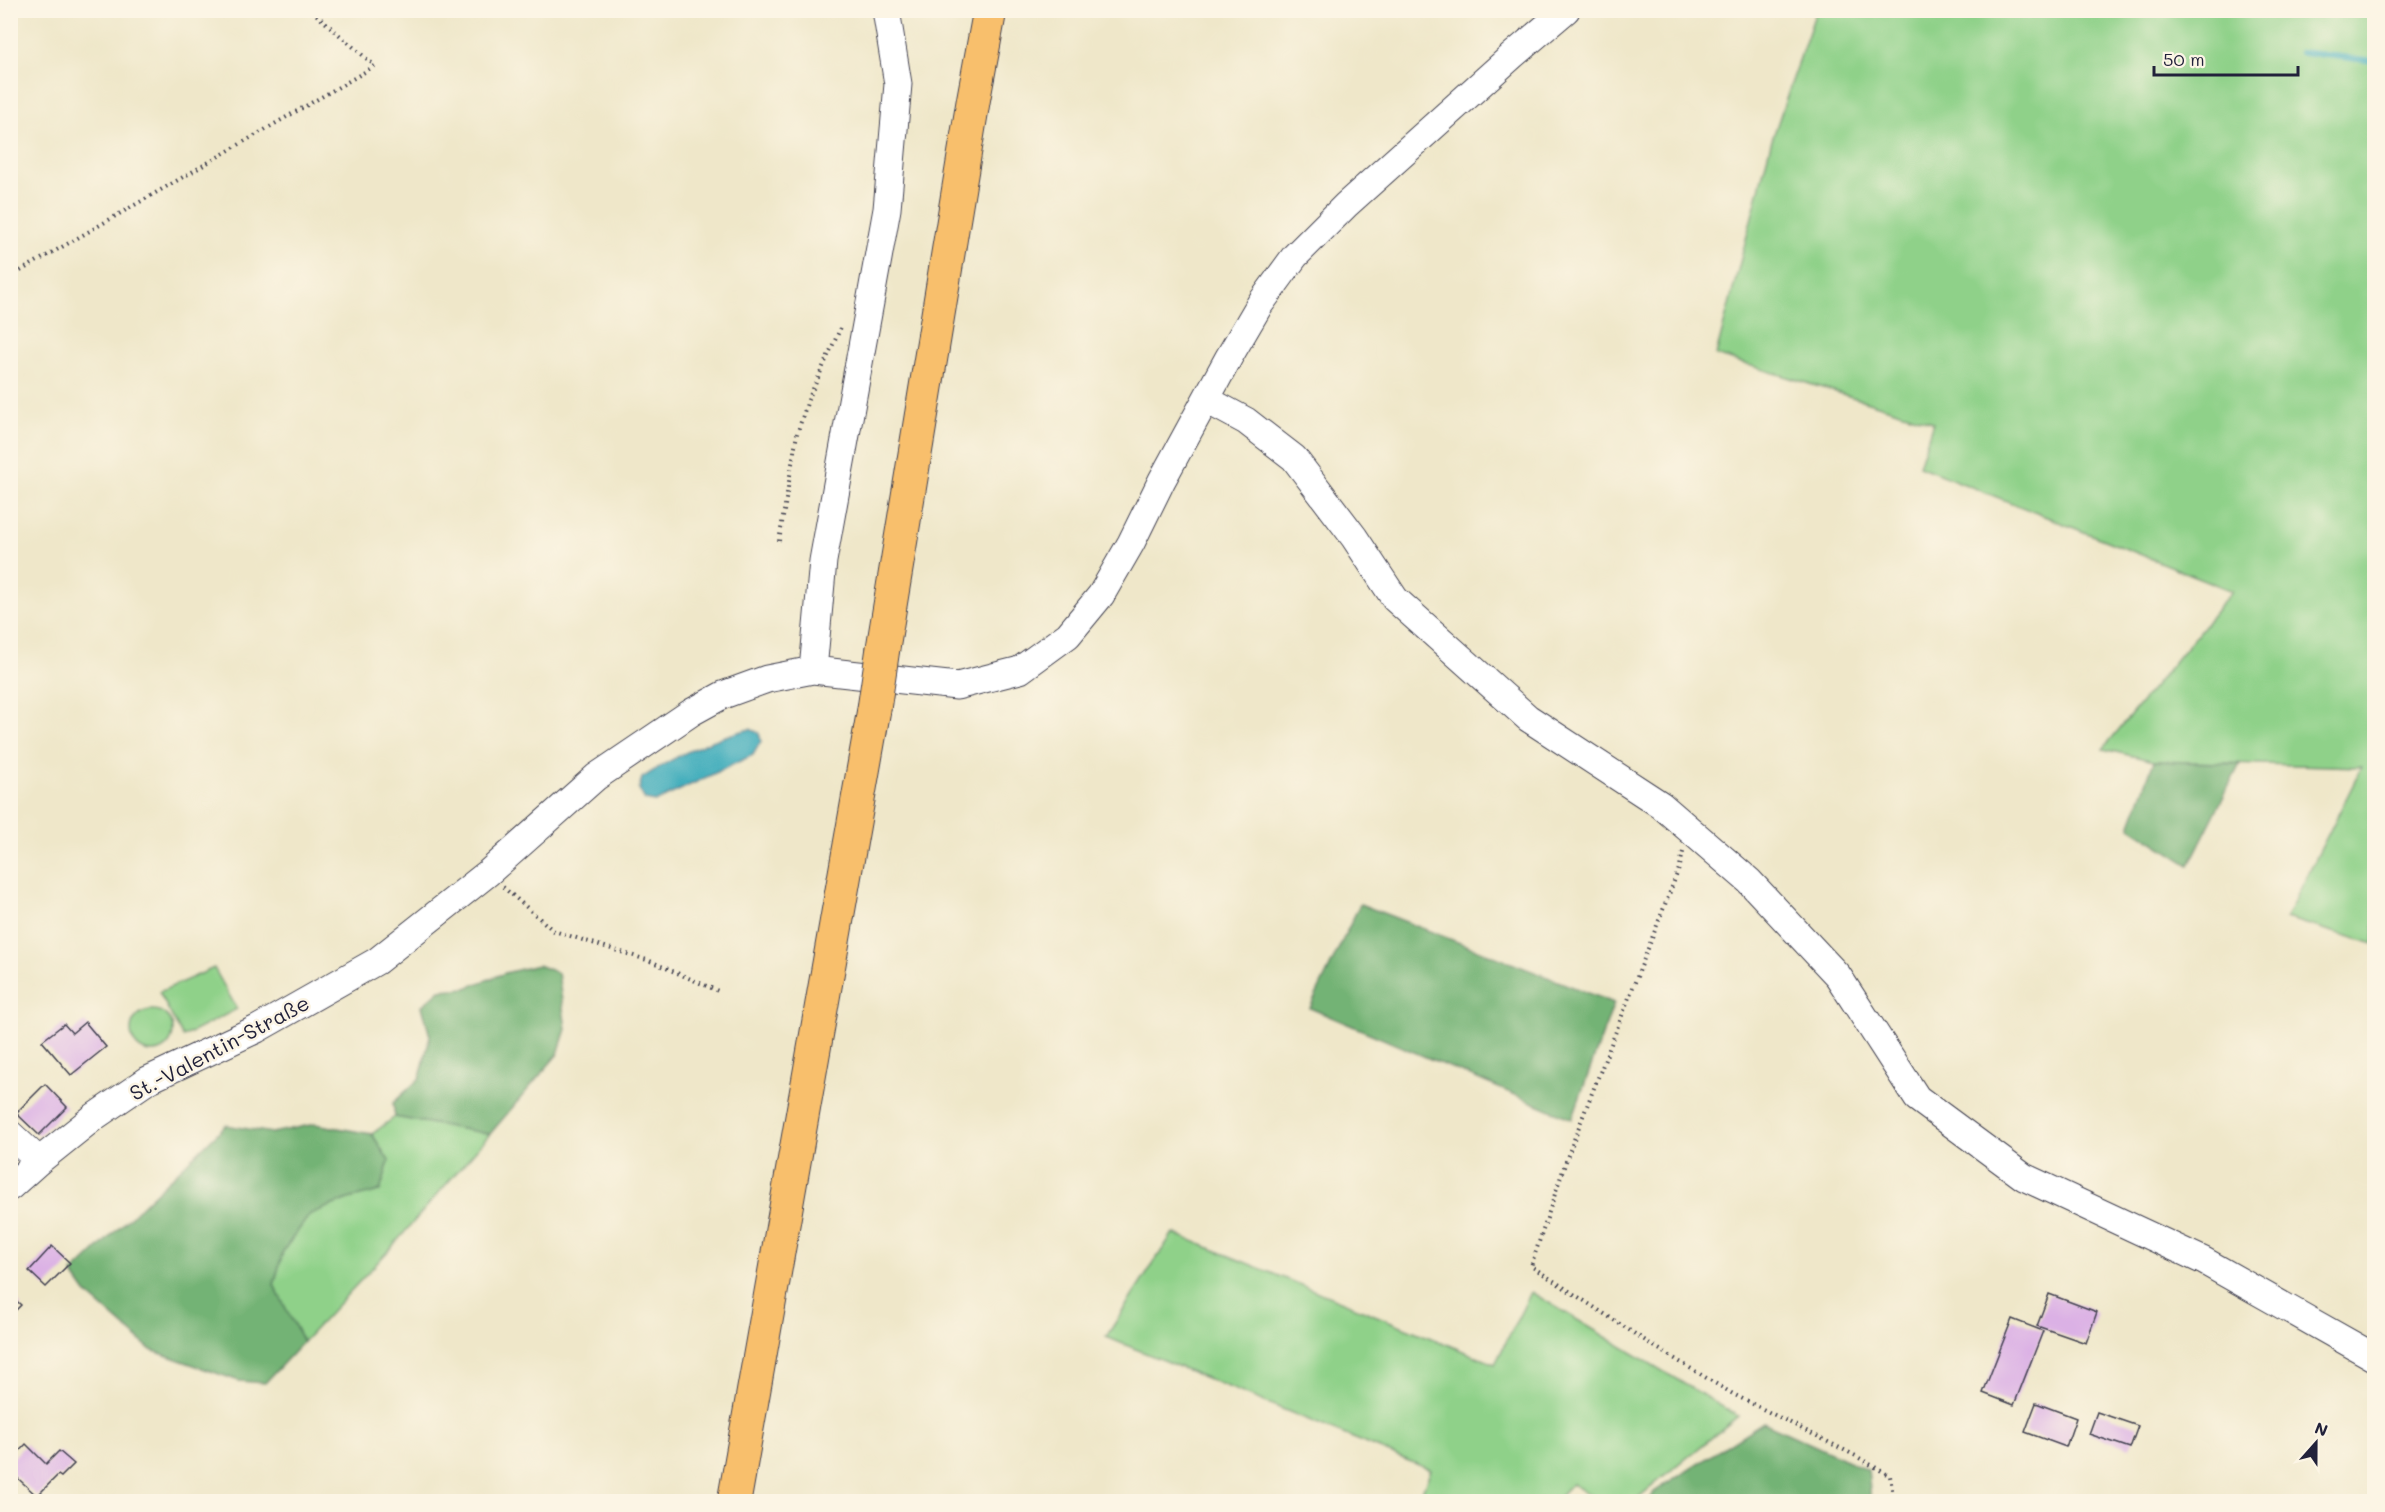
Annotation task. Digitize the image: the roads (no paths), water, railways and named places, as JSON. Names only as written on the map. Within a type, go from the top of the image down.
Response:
[{"type":"main road","points":[[734,1502],[874,710],[971,113],[990,10]]},
{"type":"street","points":[[813,670],[823,561],[887,209],[898,84],[886,10]]},
{"type":"street","name":"St.-Valentin-Straße","points":[[10,1187],[94,1117],[148,1080],[257,1029],[377,961],[488,873],[596,777],[693,712],[723,695],[767,679],[813,670],[957,686],[1020,670],[1068,635],[1101,594],[1260,304],[1295,256],[1346,205],[1566,10]]},
{"type":"street","points":[[1207,400],[1246,421],[1294,458],[1354,537],[1395,599],[1528,718],[1661,805],[1749,881],[1838,976],[1917,1098],[2024,1177],[2204,1261],[2374,1357]]},
{"type":"street","points":[[10,1134],[39,1161]]},
{"type":"water","points":[[750,729],[759,733],[761,741],[753,755],[655,802],[645,800],[639,789],[642,778],[694,749],[722,737]]},
{"type":"waterway","points":[[2301,52],[2374,61]]}]
